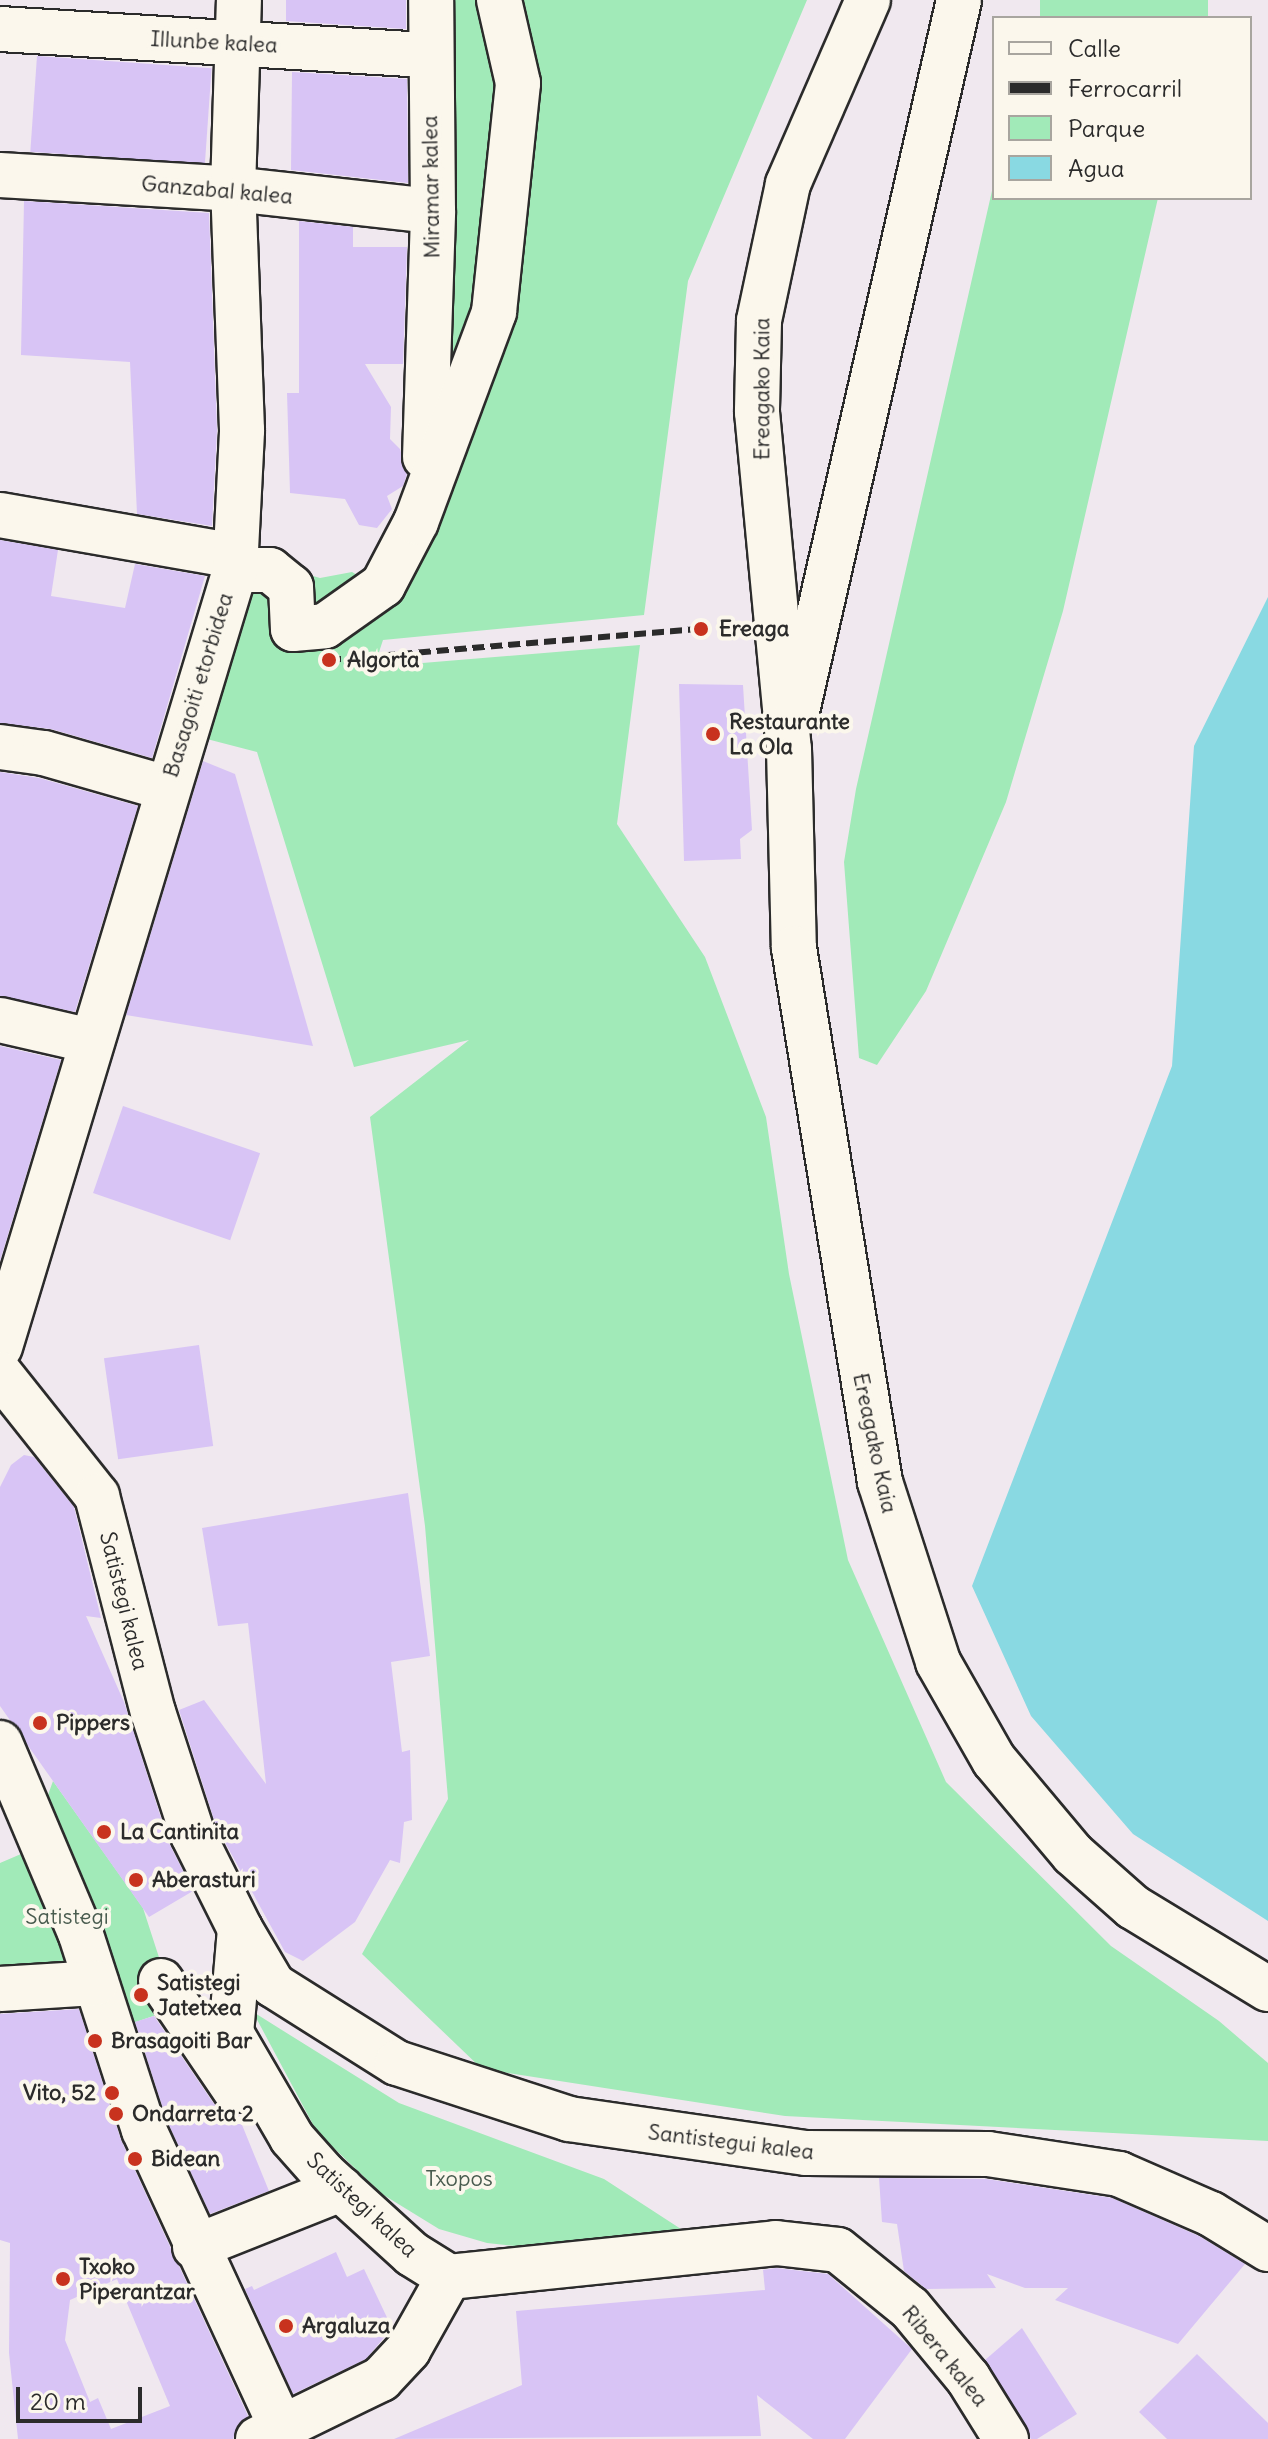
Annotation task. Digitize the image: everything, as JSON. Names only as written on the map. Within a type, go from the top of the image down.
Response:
[{"type":"street","name":"Basagoiti etorbidea","points":[[0,1347],[235,563],[242,430],[233,189],[239,0]]},
{"type":"street","name":"Miramar kalea","points":[[416,522],[428,438],[430,374],[433,211],[429,55],[431,0]]},
{"type":"street","points":[[0,515],[270,570],[291,587],[293,629],[325,626],[383,585],[416,522],[494,312],[518,83],[499,0]]},
{"type":"street","name":"Ereagako Kaia","points":[[868,0],[788,184],[759,321],[757,412],[789,749],[794,948],[844,1285],[880,1482],[938,1662],[994,1760],[1073,1854],[1133,1907],[1268,1989]]},
{"type":"street","name":"Ereagako Kaia","points":[[789,749],[959,0]]},
{"type":"street","name":"Illunbe kalea","points":[[0,29],[429,55]]},
{"type":"street","name":"Ganzabal kalea","points":[[0,175],[233,189],[433,211]]},
{"type":"street","points":[[0,747],[44,753],[166,788]]},
{"type":"street","points":[[0,1020],[91,1041]]},
{"type":"street","name":"Satistegi kalea","points":[[0,1374],[97,1496],[153,1712],[184,1808],[240,1929],[231,2033],[292,2138],[332,2192],[412,2254],[449,2277]]},
{"type":"street","points":[[0,1743],[96,1983],[144,2130],[273,2436],[381,2379],[408,2350],[449,2277]]},
{"type":"street","name":"Santistegui kalea","points":[[240,1929],[273,1985],[397,2063],[569,2119],[806,2153],[988,2154],[1119,2174],[1211,2214],[1268,2249]]},
{"type":"street","points":[[161,1981],[273,2145],[332,2192],[195,2247]]},
{"type":"street","points":[[0,1989],[96,1983]]},
{"type":"street","name":"Ribera kalea","points":[[449,2277],[776,2243],[838,2250],[910,2308],[968,2378],[1006,2439]]},
{"type":"green space","points":[[453,0],[807,0],[688,281],[644,615],[383,640],[374,667],[640,645],[617,824],[705,957],[766,1117],[789,1274],[848,1560],[946,1782],[1111,1946],[1219,2021],[1268,2063],[1268,2141],[785,2116],[482,2069],[362,1954],[448,1799],[425,1526],[370,1117],[469,1040],[354,1067],[257,752],[203,738],[265,551],[296,571],[320,578],[352,572],[396,598],[450,223]]},
{"type":"green space","points":[[1040,0],[1208,0],[1208,16],[1040,16]]},
{"type":"green space","points":[[992,191],[992,200],[1158,200],[1063,611],[1006,802],[926,991],[877,1065],[859,1058],[844,862],[856,789]]},
{"type":"green space","name":"Satistegi","points":[[53,1781],[143,1908],[166,1979],[165,2012],[121,2027],[78,1983],[0,1984],[0,1863],[28,1851]]},
{"type":"green space","name":"Txopos","points":[[253,2012],[399,2103],[604,2179],[684,2231],[553,2250],[487,2243],[439,2229],[382,2194],[317,2132]]},
{"type":"water","points":[[1268,597],[1268,1921],[1133,1834],[1031,1716],[972,1586],[1172,1066],[1194,746]]},
{"type":"building","points":[[286,0],[406,0],[406,29],[286,21]]},
{"type":"building","points":[[37,56],[212,68],[205,164],[30,152]]},
{"type":"building","points":[[292,72],[407,79],[408,183],[291,170]]},
{"type":"building","points":[[24,201],[209,213],[217,430],[212,526],[137,514],[130,362],[21,355]]},
{"type":"building","points":[[299,221],[353,227],[353,247],[407,247],[403,364],[365,364],[391,407],[390,439],[400,449],[407,474],[403,486],[387,496],[392,509],[377,528],[359,525],[345,499],[290,493],[287,393],[299,393]]},
{"type":"building","points":[[0,540],[58,550],[51,596],[125,608],[135,564],[205,576],[152,758],[51,729],[0,723]]},
{"type":"building","name":"Restaurante La Ola","points":[[679,684],[743,685],[752,830],[740,839],[741,859],[684,861]]},
{"type":"building","points":[[203,761],[235,774],[313,1046],[126,1015]]},
{"type":"building","points":[[0,772],[39,778],[138,806],[75,1012],[0,996]]},
{"type":"building","points":[[0,1046],[61,1060],[0,1261]]},
{"type":"building","points":[[123,1106],[260,1153],[230,1240],[93,1193]]},
{"type":"building","points":[[199,1345],[213,1446],[118,1459],[104,1358]]},
{"type":"building","points":[[24,1455],[34,1457],[74,1507],[101,1618],[86,1616],[124,1702],[169,1843],[193,1891],[149,1917],[0,1706],[0,1487],[11,1465]]},
{"type":"building","points":[[408,1493],[430,1656],[391,1662],[402,1752],[410,1750],[412,1820],[404,1822],[400,1863],[390,1860],[355,1922],[303,1961],[285,1952],[216,1826],[179,1710],[204,1700],[266,1784],[248,1623],[218,1626],[202,1528]]},
{"type":"building","points":[[79,2009],[121,2140],[248,2416],[237,2426],[233,2439],[18,2439],[9,2353],[10,2243],[0,2240],[0,2014]],"holes":[[[117,2279],[170,2406],[111,2429],[98,2398],[90,2402],[65,2340],[70,2300]]]},
{"type":"building","points":[[154,2016],[214,2104],[238,2115],[269,2191],[210,2214],[167,2121],[135,2022]]},
{"type":"building","points":[[879,2178],[986,2179],[1112,2198],[1199,2236],[1245,2264],[1178,2344],[1055,2300],[1068,2288],[1025,2288],[987,2274],[996,2288],[926,2289],[904,2271],[897,2224],[882,2222]]},
{"type":"building","points":[[336,2252],[347,2277],[364,2269],[392,2328],[366,2359],[293,2394],[245,2289],[252,2286],[254,2290]]},
{"type":"building","points":[[776,2268],[828,2274],[912,2349],[845,2439],[813,2439],[757,2395],[761,2436],[394,2439],[522,2385],[516,2311],[765,2290],[763,2270]]},
{"type":"building","points":[[1022,2328],[1077,2414],[1037,2439],[1031,2439],[985,2360]]},
{"type":"building","points":[[1197,2354],[1268,2423],[1268,2439],[1167,2439],[1139,2412]]},
{"type":"railway","points":[[329,660],[701,629]]},
{"type":"place","name":"Ereaga","points":[[701,629]]},
{"type":"place","name":"Algorta","points":[[329,660]]},
{"type":"place","name":"Restaurante La Ola","points":[[713,734]]},
{"type":"place","name":"Pippers","points":[[40,1723]]},
{"type":"place","name":"La Cantinita","points":[[104,1832]]},
{"type":"place","name":"Aberasturi","points":[[136,1880]]},
{"type":"place","name":"Satistegi Jatetxea","points":[[141,1995]]},
{"type":"place","name":"Brasagoiti Bar","points":[[95,2041]]},
{"type":"place","name":"Vito, 52","points":[[112,2093]]},
{"type":"place","name":"Ondarreta 2","points":[[116,2114]]},
{"type":"place","name":"Bidean","points":[[135,2159]]},
{"type":"place","name":"Txoko Piperantzar","points":[[63,2279]]},
{"type":"place","name":"Argaluza","points":[[286,2326]]}]
